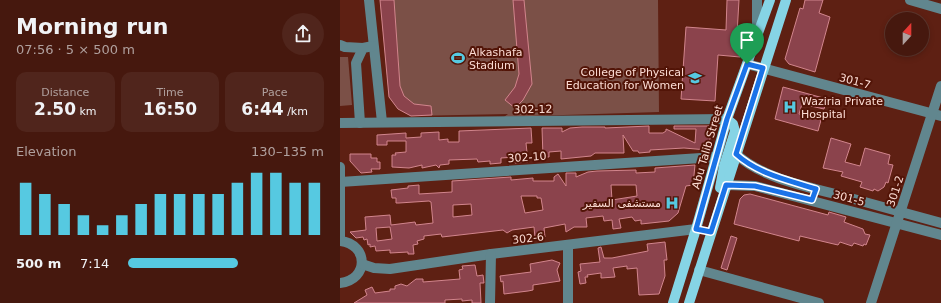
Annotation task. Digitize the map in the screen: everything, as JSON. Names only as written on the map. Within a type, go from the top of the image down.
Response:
[{"type":"main road","name":"Abu Talib Street","points":[[673,303],[696,229],[727,119],[770,0]]},
{"type":"main road","points":[[689,303],[786,0]]},
{"type":"main road","points":[[720,204],[723,170],[735,131],[733,124],[727,119]]},
{"type":"main road","points":[[696,229],[711,232]]},
{"type":"street","points":[[369,0],[382,122]]},
{"type":"street","points":[[757,0],[757,38]]},
{"type":"street","points":[[910,0],[941,9]]},
{"type":"street","points":[[360,123],[356,67],[358,55],[363,48],[373,42]]},
{"type":"street","points":[[340,45],[345,48],[363,48]]},
{"type":"street","name":"301-7","points":[[747,64],[937,115]]},
{"type":"street","name":"301-2","points":[[871,303],[901,212],[937,115],[941,86]]},
{"type":"street","name":"302-12","points":[[340,123],[727,119]]},
{"type":"street","name":"301-5","points":[[736,154],[752,166],[765,173],[816,189],[941,223]]},
{"type":"street","name":"302-10","points":[[340,182],[716,157]]},
{"type":"street","points":[[340,167],[340,240],[348,242],[359,250],[362,264],[357,276],[346,282],[340,283]]},
{"type":"street","name":"301-5","points":[[726,185],[755,186],[941,235]]},
{"type":"street","points":[[812,200],[816,189]]},
{"type":"street","name":"302-6","points":[[362,264],[374,268],[390,269],[491,254],[568,246],[696,229]]},
{"type":"street","points":[[568,246],[568,303]]},
{"type":"street","points":[[490,303],[491,254]]},
{"type":"street","points":[[699,270],[819,303]]},
{"type":"shaded area","points":[[380,0],[658,0],[659,112],[504,117],[508,114],[411,116],[398,109],[389,97]]},
{"type":"shaded area","points":[[340,57],[348,57],[352,105],[340,106]]},
{"type":"building","points":[[380,0],[394,0],[400,86],[404,96],[414,104],[431,106],[432,115],[411,116],[398,109],[389,97]]},
{"type":"building","points":[[513,0],[524,0],[532,84],[523,100],[515,108],[505,100],[515,87],[519,74]]},
{"type":"building","points":[[727,0],[739,0],[737,34],[744,35],[744,46],[741,45],[740,57],[718,55],[715,101],[681,99],[686,27],[726,30]]},
{"type":"building","points":[[805,0],[823,0],[819,13],[830,17],[815,72],[789,64],[785,59],[800,8],[803,9]]},
{"type":"building","name":"Waziria Private Hospital","points":[[783,87],[827,99],[824,109],[802,104],[799,114],[821,120],[818,131],[775,119]]},
{"type":"building","points":[[649,126],[649,133],[663,133],[666,129],[695,143],[696,129],[674,129],[674,126],[711,126],[712,131],[707,150],[684,148],[650,150],[650,152],[639,153],[638,151],[633,151],[623,135],[624,153],[595,153],[591,156],[561,159],[561,151],[549,152],[549,157],[543,157],[542,128],[562,128],[562,132],[570,128],[582,127],[605,128]]},
{"type":"building","points":[[531,128],[532,143],[526,143],[528,162],[515,163],[515,157],[501,158],[501,163],[490,164],[490,161],[478,162],[477,159],[449,160],[449,164],[440,165],[439,168],[436,165],[422,168],[422,165],[409,168],[392,167],[392,155],[396,155],[395,153],[406,152],[406,141],[387,141],[387,145],[377,145],[377,135],[406,133],[406,138],[421,137],[421,133],[439,132],[439,140],[448,139],[448,142],[459,142],[459,131]]},
{"type":"building","points":[[831,138],[851,144],[845,162],[860,166],[865,148],[890,155],[888,164],[893,165],[888,183],[886,182],[884,187],[878,191],[874,189],[873,191],[860,187],[862,182],[841,176],[843,172],[823,168]]},
{"type":"building","points":[[350,154],[371,154],[371,158],[377,158],[377,162],[380,162],[380,169],[371,169],[372,172],[361,173],[350,161]]},
{"type":"building","points":[[695,165],[693,185],[686,186],[678,213],[669,221],[641,224],[641,220],[635,221],[632,217],[619,219],[621,228],[613,229],[612,220],[604,221],[603,216],[586,218],[587,227],[574,227],[566,232],[565,224],[544,228],[545,237],[535,238],[534,227],[512,230],[507,233],[503,230],[442,237],[441,234],[424,236],[424,239],[417,241],[418,244],[413,245],[414,254],[408,254],[408,252],[390,253],[390,250],[376,251],[375,246],[370,247],[370,244],[368,245],[367,239],[364,240],[363,237],[356,238],[350,232],[366,230],[365,217],[390,215],[391,225],[415,222],[416,225],[433,223],[431,202],[396,203],[396,198],[392,198],[391,190],[408,188],[408,186],[419,185],[419,194],[452,192],[452,181],[511,177],[511,180],[533,178],[533,181],[554,181],[554,177],[558,174],[566,186],[566,173],[576,173],[576,177],[588,172],[597,171],[636,170],[636,173],[655,172],[655,168]],"holes":[[[611,185],[636,185],[637,196],[612,200]],[[521,196],[537,196],[537,198],[541,198],[543,210],[525,213]],[[471,204],[472,215],[453,217],[453,205]],[[390,227],[392,239],[377,241],[376,228]]]},
{"type":"building","points":[[750,194],[828,215],[829,212],[846,217],[844,222],[863,229],[865,234],[870,235],[866,245],[864,244],[863,246],[854,243],[852,246],[840,242],[838,245],[800,236],[799,241],[734,224],[740,199],[744,195]]},
{"type":"building","points":[[731,236],[737,238],[727,270],[721,268]]},
{"type":"building","points":[[665,242],[667,260],[664,260],[665,276],[659,294],[639,295],[637,268],[627,269],[627,266],[613,268],[615,277],[601,278],[601,273],[587,275],[588,277],[585,277],[586,283],[580,284],[578,272],[581,271],[580,264],[600,262],[598,248],[601,247],[604,258],[612,258],[648,251],[647,244]]},
{"type":"building","points":[[552,260],[560,263],[557,270],[560,281],[533,285],[533,290],[504,294],[503,281],[501,282],[500,276],[531,272],[530,264]]},
{"type":"building","points":[[475,265],[477,276],[483,275],[484,283],[480,283],[481,303],[472,303],[472,300],[462,301],[462,299],[445,300],[445,303],[354,303],[367,295],[365,290],[372,287],[375,293],[390,291],[390,289],[395,289],[395,286],[401,284],[407,286],[416,279],[423,279],[423,282],[460,279],[459,270],[463,269],[462,266]]},
{"type":"place","name":"Alkashafa Stadium","points":[[458,58]]},
{"type":"place","name":"College of Physical Education for Women","points":[[695,78]]},
{"type":"place","name":"Waziria Private Hospital","points":[[790,107]]},
{"type":"place","name":"مستشفى السفير","points":[[672,203]]},
{"type":"route","points":[[747,64],[763,68],[736,154],[743,161],[765,173],[816,189],[812,200],[755,186],[734,184],[726,185],[711,232],[696,229],[727,119],[747,64]]}]
